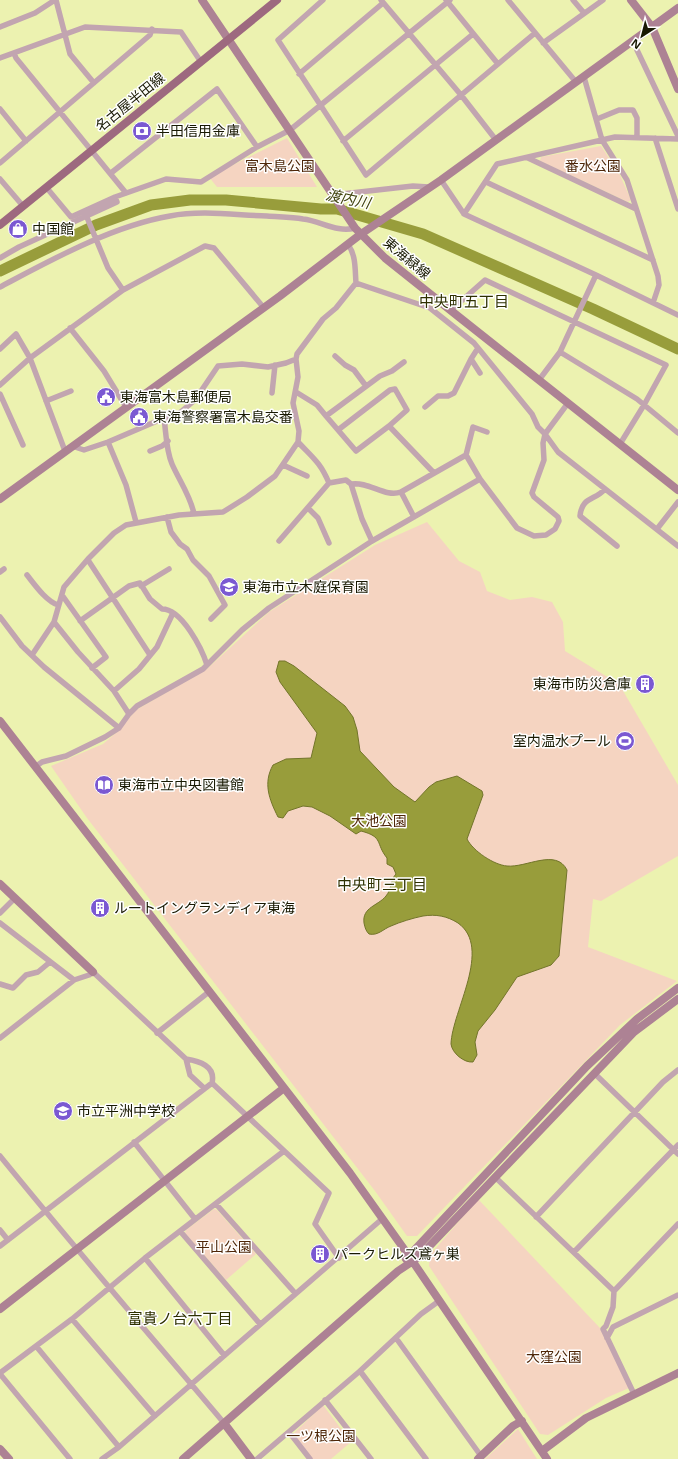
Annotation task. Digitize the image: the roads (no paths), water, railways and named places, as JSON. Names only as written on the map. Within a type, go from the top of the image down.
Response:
[{"type":"main road","name":"名古屋半田線","points":[[0,225],[276,0]]},
{"type":"street","points":[[0,27],[35,13],[56,0],[70,54],[94,83]]},
{"type":"street","name":"東海緑線","points":[[202,0],[358,231],[385,258],[450,311],[678,490]]},
{"type":"street","points":[[323,0],[278,40],[366,175],[535,33]]},
{"type":"street","points":[[508,0],[576,82]]},
{"type":"street","points":[[573,0],[584,13]]},
{"type":"street","points":[[543,43],[603,0]]},
{"type":"street","points":[[630,0],[652,27],[678,88]]},
{"type":"street","points":[[299,74],[382,1],[496,140]]},
{"type":"street","points":[[46,187],[71,217],[115,197],[166,179],[201,182],[257,147],[290,130],[409,35],[448,1],[498,64]]},
{"type":"street","points":[[0,287],[95,238],[170,216],[200,214],[304,219],[345,231],[358,231],[374,227],[678,8]]},
{"type":"street","points":[[0,58],[86,26],[181,32],[201,62]]},
{"type":"street","points":[[0,163],[150,35],[152,29]]},
{"type":"street","points":[[343,141],[473,34]]},
{"type":"street","points":[[637,50],[678,136]]},
{"type":"street","points":[[14,53],[16,58],[111,172],[126,193]]},
{"type":"street","points":[[584,76],[602,140],[627,180],[658,276],[659,285],[653,303]]},
{"type":"street","points":[[111,172],[218,89],[257,147]]},
{"type":"street","points":[[0,109],[26,141]]},
{"type":"street","points":[[597,119],[620,110],[633,110],[637,118],[637,137]]},
{"type":"street","points":[[464,214],[497,164],[615,137],[678,139]]},
{"type":"street","points":[[655,138],[678,209]]},
{"type":"street","points":[[527,158],[636,209]]},
{"type":"street","points":[[0,179],[23,206]]},
{"type":"street","points":[[441,180],[464,214],[678,315]]},
{"type":"street","points":[[486,182],[653,260]]},
{"type":"street","points":[[335,199],[412,186],[429,187]]},
{"type":"street","points":[[0,258],[19,246],[117,202],[115,197]]},
{"type":"street","points":[[86,215],[108,268],[123,290]]},
{"type":"street","points":[[0,499],[68,448],[349,246],[358,231]]},
{"type":"street","points":[[0,385],[30,358],[123,290],[205,246],[214,248],[264,308]]},
{"type":"street","points":[[32,655],[54,622],[64,587],[114,533],[126,524],[136,522],[225,511],[271,479],[283,465],[298,442],[299,431],[293,403],[298,377],[296,359],[297,354],[324,319],[336,308],[356,283],[352,250],[349,246]]},
{"type":"street","points":[[539,380],[560,352],[596,275]]},
{"type":"street","points":[[450,311],[484,280],[576,320],[666,365],[620,444]]},
{"type":"street","points":[[356,283],[430,308],[465,335],[478,348],[532,414],[538,427],[558,452],[678,546]]},
{"type":"street","points":[[70,328],[104,371],[126,407]]},
{"type":"street","points":[[0,349],[16,334],[30,358],[46,402],[68,448]]},
{"type":"street","points":[[425,408],[438,396],[448,396],[454,394],[478,348]]},
{"type":"street","points":[[560,352],[644,405],[678,433]]},
{"type":"street","points":[[335,356],[344,365],[354,370],[366,386]]},
{"type":"street","points":[[68,448],[84,450],[108,442],[164,418],[177,415],[195,400],[218,366],[276,365],[296,359]]},
{"type":"street","points":[[471,359],[480,373]]},
{"type":"street","points":[[326,416],[380,376],[392,371],[404,362]]},
{"type":"street","points":[[272,393],[276,365]]},
{"type":"street","points":[[296,392],[317,406],[356,451],[407,410],[395,389],[390,390],[338,430]]},
{"type":"street","points":[[46,402],[72,391]]},
{"type":"street","points":[[0,394],[23,445]]},
{"type":"street","points":[[487,432],[473,427],[466,455],[480,479],[517,528],[534,536],[546,535],[555,529],[560,520],[534,497],[532,493],[544,460],[543,443],[545,434],[568,403]]},
{"type":"street","points":[[164,418],[172,464],[176,470],[183,490],[190,501],[194,514]]},
{"type":"street","points":[[389,426],[434,473]]},
{"type":"street","points":[[150,451],[162,446],[168,441]]},
{"type":"street","points":[[108,442],[126,485],[136,522]]},
{"type":"street","points":[[298,442],[314,457],[323,469],[329,483]]},
{"type":"street","points":[[351,484],[364,484],[390,493],[401,492],[466,455]]},
{"type":"street","points":[[283,465],[307,476]]},
{"type":"street","points":[[35,767],[42,762],[66,756],[119,728],[128,714],[137,706],[187,679],[208,665],[242,630],[263,612],[372,541],[480,479]]},
{"type":"street","points":[[278,541],[329,483],[346,480],[351,484],[362,519],[372,541]]},
{"type":"street","points":[[605,489],[600,494],[589,498],[580,510],[580,516],[617,546]]},
{"type":"street","points":[[401,492],[414,517]]},
{"type":"street","points":[[657,529],[678,502]]},
{"type":"street","points":[[308,508],[318,518],[329,543]]},
{"type":"street","points":[[167,518],[171,532],[180,544],[187,549],[193,560],[209,576],[225,605],[211,619]]},
{"type":"street","points":[[88,560],[114,597],[150,655]]},
{"type":"street","points":[[141,586],[169,569]]},
{"type":"street","points":[[28,575],[38,588],[58,604]]},
{"type":"street","points":[[80,621],[129,586],[140,583],[150,599],[162,609],[168,609],[173,613],[192,633],[208,665]]},
{"type":"street","points":[[62,595],[106,657],[92,668]]},
{"type":"street","points":[[114,691],[139,669],[157,648],[173,613]]},
{"type":"street","points":[[0,616],[22,646],[73,692],[119,728]]},
{"type":"street","points":[[54,622],[92,668],[114,691],[128,714]]},
{"type":"street","points":[[0,721],[350,1173],[411,1259],[547,1459]]},
{"type":"street","points":[[0,884],[186,1059],[202,1062],[212,1072],[212,1083],[329,1193],[315,1224],[339,1258]]},
{"type":"street","points":[[0,914],[14,898]]},
{"type":"street","points":[[0,923],[74,980]]},
{"type":"street","points":[[0,984],[13,988],[26,976],[38,972],[50,962]]},
{"type":"street","points":[[0,1038],[74,980],[93,972]]},
{"type":"street","points":[[411,1259],[587,1066],[636,1019],[678,988]]},
{"type":"street","points":[[157,1033],[210,991]]},
{"type":"street","points":[[183,1459],[411,1259],[495,1177],[634,1032],[677,1002]]},
{"type":"street","points":[[186,1059],[190,1075],[204,1088]]},
{"type":"street","points":[[536,1216],[663,1082],[678,1070]]},
{"type":"street","points":[[594,1073],[678,1154]]},
{"type":"street","points":[[0,1246],[212,1083]]},
{"type":"street","points":[[0,1308],[284,1088]]},
{"type":"street","points":[[134,1142],[195,1219]]},
{"type":"street","points":[[574,1252],[678,1145]]},
{"type":"street","points":[[70,1459],[0,1373],[72,1319],[145,1258],[284,1151]]},
{"type":"street","points":[[0,1156],[76,1250],[110,1286],[224,1423],[251,1459]]},
{"type":"street","points":[[495,1177],[614,1291]]},
{"type":"street","points":[[216,1204],[295,1293]]},
{"type":"street","points":[[102,1459],[119,1447],[295,1293],[339,1258],[382,1219]]},
{"type":"street","points":[[634,1394],[602,1329],[606,1326],[612,1307],[614,1291],[678,1224]]},
{"type":"street","points":[[0,1230],[8,1240]]},
{"type":"street","points":[[180,1231],[260,1324]]},
{"type":"street","points":[[145,1258],[224,1355]]},
{"type":"street","points":[[607,1338],[613,1327],[678,1295]]},
{"type":"street","points":[[257,1459],[360,1371],[421,1314],[439,1302]]},
{"type":"street","points":[[72,1319],[155,1416]]},
{"type":"street","points":[[396,1338],[480,1458],[513,1426],[522,1421]]},
{"type":"street","points":[[36,1346],[119,1447]]},
{"type":"street","points":[[360,1371],[426,1459]]},
{"type":"street","points":[[542,1451],[586,1418],[678,1373]]},
{"type":"street","points":[[325,1400],[370,1459]]},
{"type":"street","points":[[289,1432],[310,1459]]},
{"type":"street","points":[[0,1449],[8,1459]]},
{"type":"waterway","name":"渡内川","points":[[0,271],[96,225],[151,205],[190,200],[226,200],[321,209],[337,209],[423,234],[593,309],[678,349]]},
{"type":"place","name":"半田信用金庫","points":[[142,131]]},
{"type":"place","name":"中国館","points":[[18,229]]},
{"type":"place","name":"東海富木島郵便局","points":[[106,397]]},
{"type":"place","name":"東海警察署富木島交番","points":[[139,417]]},
{"type":"place","name":"東海市立木庭保育園","points":[[229,587]]},
{"type":"place","name":"東海市防災倉庫","points":[[645,684]]},
{"type":"place","name":"室内温水プール","points":[[625,741]]},
{"type":"place","name":"東海市立中央図書館","points":[[104,785]]},
{"type":"place","name":"ルートイングランディア東海","points":[[100,908]]},
{"type":"place","name":"市立平洲中学校","points":[[63,1111]]},
{"type":"place","name":"パークヒルズ鳶ヶ巣","points":[[320,1254]]},
{"type":"district","name":"中央町五丁目","points":[[464,302]]},
{"type":"district","name":"中央町三丁目","points":[[382,885]]},
{"type":"district","name":"富貴ノ台六丁目","points":[[180,1319]]},
{"type":"park label","name":"富木島公園","points":[[280,166]]},
{"type":"park label","name":"番水公園","points":[[593,166]]},
{"type":"park label","name":"大池公園","points":[[379,821]]},
{"type":"park label","name":"平山公園","points":[[224,1247]]},
{"type":"park label","name":"大窪公園","points":[[554,1357]]},
{"type":"park label","name":"一ツ根公園","points":[[321,1436]]}]
